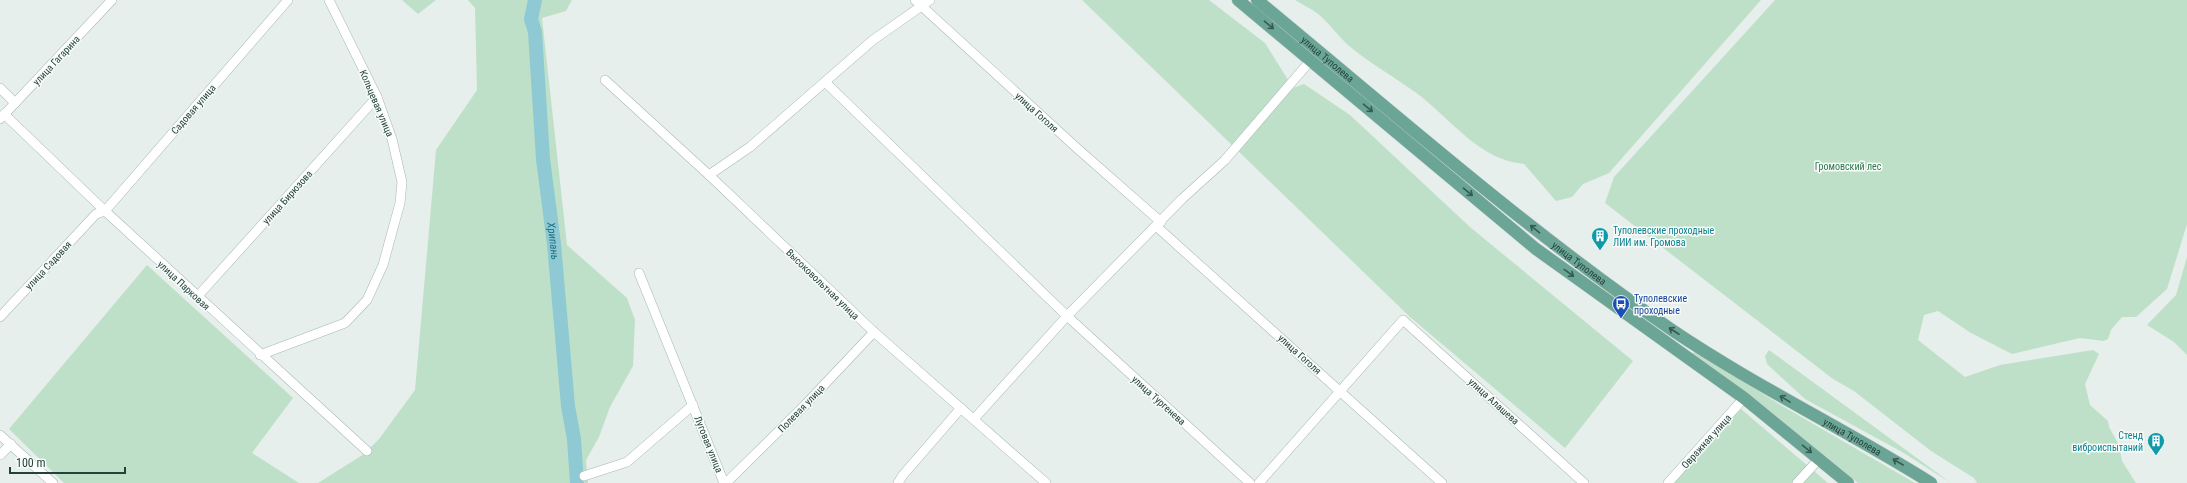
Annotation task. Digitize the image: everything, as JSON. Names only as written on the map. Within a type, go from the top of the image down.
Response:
[{"type":"main road","name":"улица Туполева","points":[[1238,0],[1536,249],[1744,398],[1848,483]]},
{"type":"main road","name":"улица Туполева","points":[[1257,0],[1551,242],[1673,330],[1800,408],[1931,483]]},
{"type":"street","name":"улица Гагарина","points":[[2,117],[112,0]]},
{"type":"street","name":"Садовая улица","points":[[100,212],[288,0]]},
{"type":"street","name":"Кольцевая улица","points":[[260,355],[345,323],[367,300],[383,265],[397,216],[402,182],[392,138],[376,97],[329,0]]},
{"type":"street","points":[[709,175],[750,147],[873,40],[923,2]]},
{"type":"street","name":"улица Гоголя","points":[[923,2],[1078,150],[1442,483]]},
{"type":"street","points":[[974,419],[1067,316],[1225,160],[1311,60]]},
{"type":"street","name":"Высоковольтная улица","points":[[605,80],[709,175],[874,332],[1046,483]]},
{"type":"street","name":"улица Тургенева","points":[[826,82],[1067,316],[1250,483]]},
{"type":"street","points":[[0,88],[16,103]]},
{"type":"street","name":"улица Бирюзова","points":[[197,297],[376,97]]},
{"type":"street","name":"улица Парковая","points":[[2,117],[100,212],[197,297],[367,451]]},
{"type":"street","name":"улица Садовая","points":[[0,317],[100,212]]},
{"type":"street","name":"Луговая улица","points":[[639,273],[725,483]]},
{"type":"street","name":"улица Алашева","points":[[1342,392],[1403,320],[1584,483]]},
{"type":"street","name":"Полевая улица","points":[[725,483],[804,406],[874,332]]},
{"type":"street","points":[[1259,483],[1342,392]]},
{"type":"street","name":"Овражная улица","points":[[1668,483],[1744,398]]},
{"type":"street","points":[[584,476],[627,462],[693,405]]},
{"type":"street","points":[[898,483],[903,475],[960,408]]},
{"type":"street","points":[[0,435],[53,483]]},
{"type":"street","points":[[0,455],[11,444]]},
{"type":"street","points":[[1797,483],[1819,459]]},
{"type":"green space","points":[[402,0],[436,0],[418,14]]},
{"type":"green space","points":[[468,0],[572,0],[566,11],[542,18],[567,245],[627,298],[635,320],[633,366],[610,407],[599,437],[586,460],[588,483],[318,483],[364,454],[379,439],[415,390],[436,150],[477,90],[475,8]]},
{"type":"green space","points":[[1082,0],[1209,0],[1265,43],[1293,88],[1304,84],[1350,115],[1470,227],[1633,361],[1565,448],[1410,317]]},
{"type":"green space","points":[[1295,0],[1761,0],[1609,173],[1583,184],[1572,197],[1556,201],[1524,164],[1508,161],[1493,155],[1479,146],[1428,102],[1364,58],[1348,45],[1319,15]]},
{"type":"green space","name":"Громовский лес","points":[[1775,0],[2187,0],[2187,224],[2167,289],[2136,317],[2122,317],[2111,330],[2108,339],[2104,341],[2080,338],[2012,354],[1971,333],[1938,311],[1924,315],[1918,340],[1965,377],[2000,365],[2093,350],[2099,354],[2085,384],[2090,405],[2108,421],[2109,427],[2119,445],[2122,461],[2136,483],[1977,483],[1974,478],[1931,451],[1854,391],[1833,379],[1605,203],[1614,177]]},
{"type":"green space","points":[[2187,257],[2187,355],[2174,342],[2147,325],[2176,295]]},
{"type":"green space","points":[[147,265],[293,398],[252,453],[299,483],[64,483],[9,429]]},
{"type":"green space","points":[[1769,350],[1951,483],[1902,452],[1805,399],[1767,364],[1765,356]]},
{"type":"green space","points":[[1695,351],[1779,404],[1915,483],[1858,483],[1744,392],[1692,354]]},
{"type":"green space","points":[[1741,409],[1828,483],[1674,483]]},
{"type":"waterway","name":"Хрипань","points":[[535,0],[531,19],[535,32],[543,159],[554,244],[568,406],[574,439],[577,483]]},
{"type":"place","name":"Туполевские проходные ЛИИ им. Громова","points":[[1600,251]]},
{"type":"place","name":"Туполевские проходные","points":[[1621,319]]},
{"type":"place","name":"Стенд виброиспытаний","points":[[2156,456]]}]
